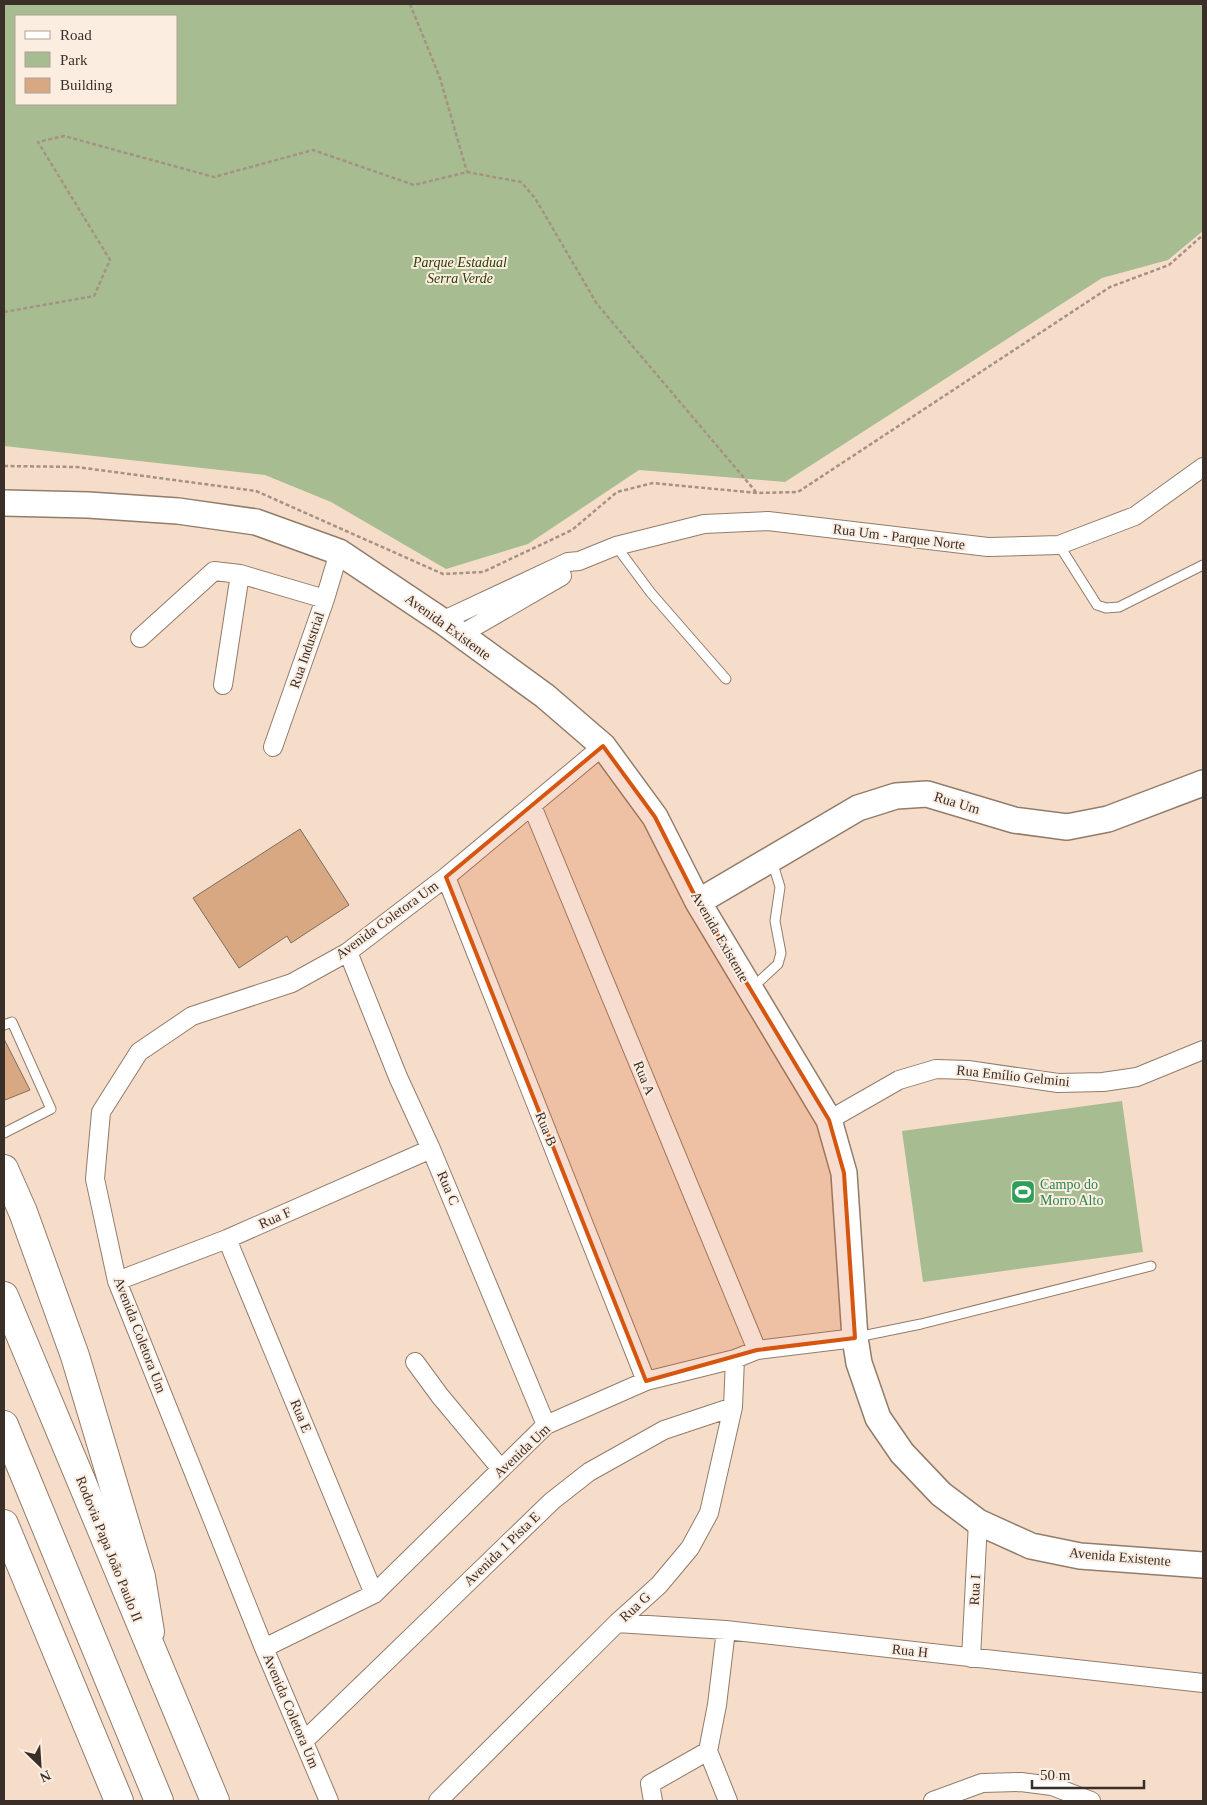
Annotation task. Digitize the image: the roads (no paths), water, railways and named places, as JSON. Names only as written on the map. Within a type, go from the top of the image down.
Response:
[{"type":"main road","points":[[4,1168],[23,1212],[75,1356],[140,1577],[156,1663]]},
{"type":"main road","name":"Rodovia Papa João Paulo II","points":[[4,1296],[215,1801]]},
{"type":"main road","points":[[4,1425],[159,1801]]},
{"type":"main road","points":[[4,1524],[119,1801]]},
{"type":"street","name":"Rua Um - Parque Norte","points":[[451,628],[568,562],[579,561],[616,546],[704,524],[768,521],[988,547],[1059,546],[1135,516],[1203,467]]},
{"type":"street","name":"Avenida Existente","points":[[4,504],[88,505],[178,511],[256,522],[339,552],[451,628],[545,696],[603,746],[655,818],[698,902],[829,1120],[844,1173],[855,1338],[859,1363],[878,1418],[902,1453],[941,1494],[978,1522],[1031,1546],[1080,1556],[1203,1564]]},
{"type":"street","name":"Rua Industrial","points":[[273,747],[325,599],[339,552]]},
{"type":"street","points":[[140,638],[214,571],[240,574],[325,599]]},
{"type":"street","points":[[223,685],[240,574]]},
{"type":"street","name":"Avenida Coletora Um","points":[[329,1801],[264,1648],[118,1281],[95,1179],[101,1112],[139,1052],[192,1016],[292,983],[348,952],[446,877],[603,746]]},
{"type":"street","name":"Rua Um","points":[[698,902],[858,808],[896,796],[927,794],[1014,820],[1067,827],[1108,819],[1203,783]]},
{"type":"street","name":"Rua A","points":[[532,806],[757,1350]]},
{"type":"street","name":"Rua B","points":[[446,877],[646,1381]]},
{"type":"street","name":"Rua C","points":[[348,952],[398,1076],[431,1148],[546,1425]]},
{"type":"street","name":"Rua Emílio Gelmini","points":[[829,1120],[899,1080],[936,1068],[968,1070],[1058,1084],[1103,1082],[1137,1077],[1203,1050]]},
{"type":"street","name":"Rua F","points":[[118,1281],[228,1239],[431,1148]]},
{"type":"street","name":"Rua E","points":[[228,1239],[374,1594]]},
{"type":"street","name":"Avenida Um","points":[[264,1648],[374,1594],[546,1425],[646,1381],[735,1359],[757,1350],[855,1338]]},
{"type":"street","name":"Rua G","points":[[438,1801],[617,1623],[658,1585],[690,1548],[709,1513],[733,1407],[735,1359]]},
{"type":"street","points":[[415,1362],[440,1396],[501,1469]]},
{"type":"street","name":"Avenida 1 Pista E","points":[[304,1740],[552,1501],[589,1472],[664,1430],[733,1407]]},
{"type":"street","name":"Rua I","points":[[971,1658],[978,1522]]},
{"type":"street","name":"Rua H","points":[[617,1623],[726,1630],[1203,1683]]},
{"type":"street","points":[[726,1630],[717,1705],[708,1751],[728,1801]]},
{"type":"street","points":[[653,1801],[650,1784],[708,1751]]},
{"type":"street","points":[[933,1801],[982,1783],[1021,1782],[1052,1786],[1091,1801]]},
{"type":"lane","points":[[616,546],[651,593],[726,679]]},
{"type":"lane","points":[[1059,546],[1097,605],[1106,608],[1119,607],[1203,565]]},
{"type":"lane","points":[[751,989],[778,964],[781,953],[775,922],[780,886],[771,858]]},
{"type":"lane","points":[[4,1025],[12,1022],[51,1109],[4,1133]]},
{"type":"lane","points":[[855,1338],[921,1324],[1151,1266]]},
{"type":"place","name":"Campo do Morro Alto","points":[[1023,1192]]},
{"type":"park label","name":"Parque Estadual Serra Verde","points":[[460,270]]}]
